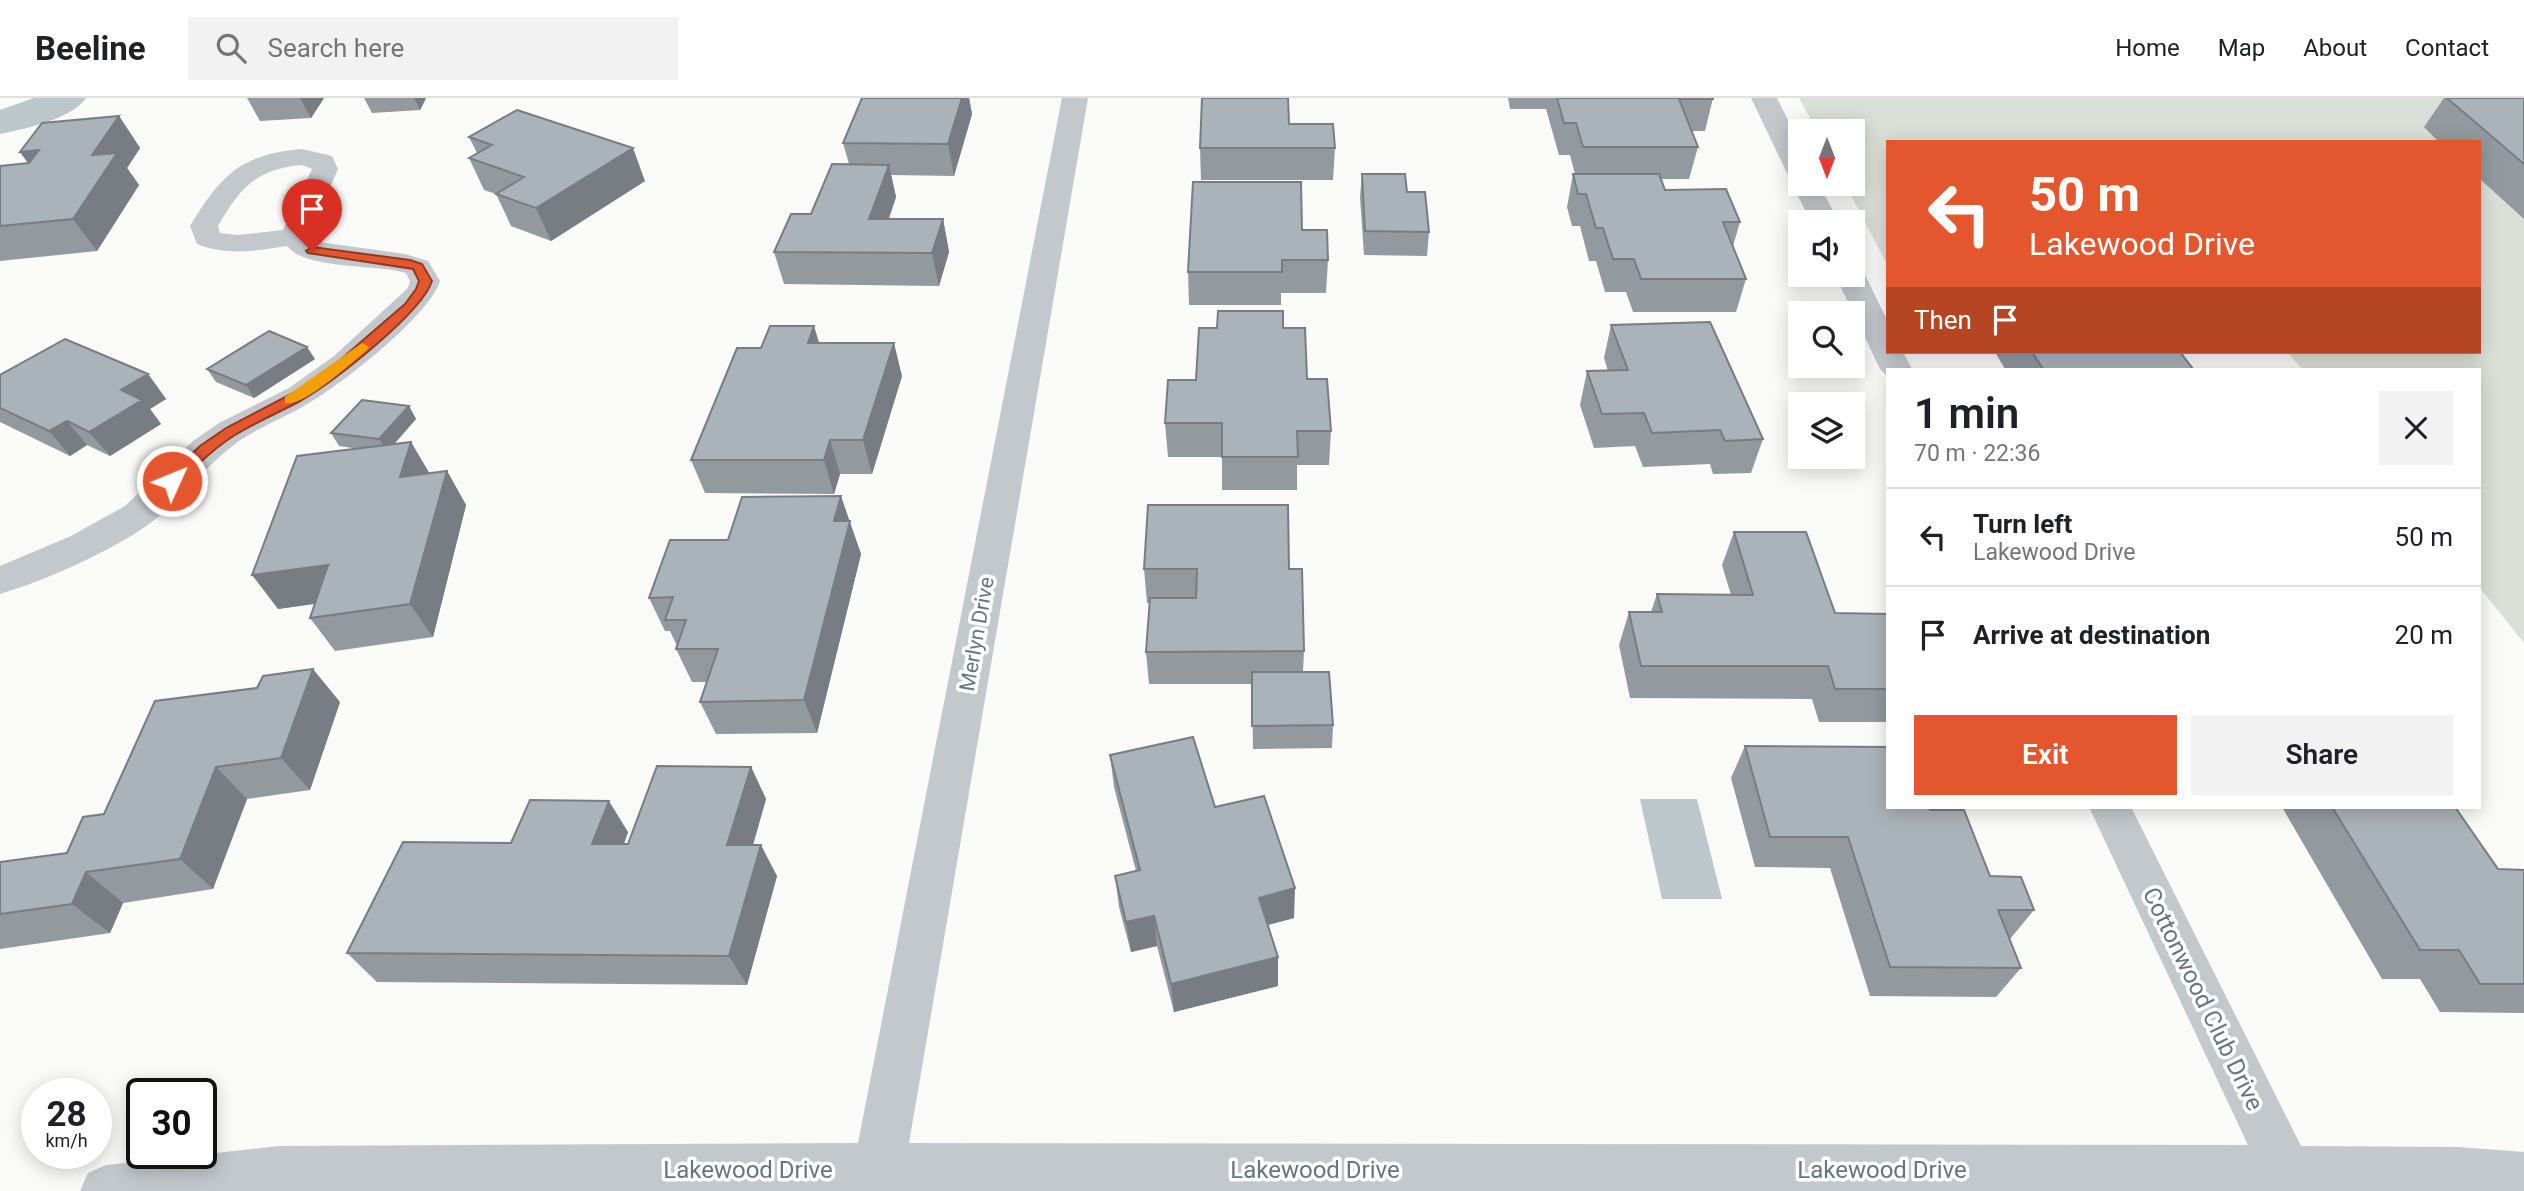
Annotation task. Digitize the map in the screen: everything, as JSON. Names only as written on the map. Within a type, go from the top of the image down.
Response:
[{"type":"street","name":"Merlyn Drive","points":[[879,1169],[1075,98]]},
{"type":"street","points":[[1764,98],[1788,147]]},
{"type":"street","points":[[0,581],[104,535],[137,515],[205,449],[231,431],[300,395],[325,377],[409,306],[422,290],[425,281],[418,267],[405,262],[312,251],[302,247],[294,237]]},
{"type":"street","points":[[1856,287],[1886,349]]},
{"type":"street","name":"Cottonwood Club Drive","points":[[2111,809],[2292,1181]]},
{"type":"street","name":"Lakewood Drive","points":[[106,1191],[279,1172],[879,1169],[2292,1181],[2458,1173],[2524,1178]]},
{"type":"shaded area","points":[[1799,98],[2524,98],[2524,643],[2481,589],[2481,368],[2301,368],[2289,354],[2481,354],[2481,140],[1886,140],[1886,262],[1865,222],[1865,210],[1859,210],[1851,196],[1866,196],[1866,119],[1810,119]]},
{"type":"shaded area","points":[[1640,799],[1697,799],[1722,899],[1662,899]]},
{"type":"building","points":[[862,98],[962,98],[948,144],[843,143]]},
{"type":"building","points":[[1202,98],[1288,98],[1289,124],[1333,124],[1335,148],[1200,148]]},
{"type":"building","points":[[1557,98],[1713,99],[1679,99],[1698,147],[1583,147],[1576,123],[1564,123]]},
{"type":"building","points":[[2447,98],[2524,98],[2524,164]]},
{"type":"building","points":[[517,110],[633,148],[536,208],[496,194],[524,177],[469,158],[492,145],[469,137]]},
{"type":"building","points":[[119,116],[92,155],[117,153],[73,219],[0,226],[0,166],[29,163],[39,150],[20,152],[42,123]]},
{"type":"building","points":[[832,164],[889,165],[869,219],[943,219],[932,253],[774,252],[791,214],[811,214]]},
{"type":"building","points":[[1362,174],[1405,174],[1407,192],[1425,192],[1429,232],[1365,231]]},
{"type":"building","points":[[1573,174],[1659,174],[1665,190],[1726,189],[1740,222],[1723,222],[1746,279],[1641,279],[1634,259],[1613,259],[1603,228],[1596,228],[1586,194],[1578,194]]},
{"type":"building","points":[[1193,182],[1301,182],[1302,230],[1327,230],[1328,260],[1282,260],[1282,272],[1188,272]]},
{"type":"building","points":[[1218,311],[1283,311],[1283,328],[1305,328],[1307,379],[1327,379],[1331,431],[1297,431],[1298,457],[1222,457],[1222,423],[1165,423],[1168,380],[1196,380],[1199,328],[1217,328]]},
{"type":"building","points":[[1710,322],[1763,439],[1725,441],[1720,430],[1652,433],[1644,413],[1602,414],[1587,371],[1628,370],[1611,325]]},
{"type":"building","points":[[770,326],[814,326],[808,343],[894,343],[863,440],[830,440],[824,460],[691,460],[737,348],[761,348]]},
{"type":"building","points":[[269,331],[307,347],[246,385],[207,369]]},
{"type":"building","points":[[65,339],[148,374],[121,390],[142,400],[89,432],[67,421],[49,431],[0,408],[0,375]]},
{"type":"building","points":[[2033,354],[2182,354],[2192,368],[2042,368]]},
{"type":"building","points":[[362,400],[409,406],[379,439],[331,433]]},
{"type":"building","points":[[411,442],[400,477],[447,471],[410,604],[310,618],[328,565],[252,575],[297,456]]},
{"type":"building","points":[[841,496],[834,521],[850,521],[804,700],[700,702],[718,649],[676,649],[686,620],[665,620],[673,597],[649,598],[670,540],[728,540],[742,497]]},
{"type":"building","points":[[1148,505],[1288,505],[1289,569],[1302,569],[1304,651],[1146,652],[1150,598],[1196,598],[1197,569],[1144,569]]},
{"type":"building","points":[[1734,532],[1806,532],[1835,613],[1886,614],[1886,689],[1835,689],[1828,666],[1641,666],[1629,612],[1662,612],[1657,594],[1753,595]]},
{"type":"building","points":[[313,669],[281,758],[216,767],[180,859],[86,872],[72,904],[0,914],[0,862],[67,853],[83,817],[104,814],[155,701],[257,688],[263,676]]},
{"type":"building","points":[[1252,672],[1329,672],[1333,725],[1252,726]]},
{"type":"building","points":[[1193,737],[1215,807],[1264,796],[1295,888],[1259,898],[1278,957],[1171,984],[1154,916],[1126,922],[1115,876],[1140,870],[1110,755]]},
{"type":"building","points":[[1745,746],[1886,747],[1886,809],[1964,810],[1990,876],[2021,877],[2034,910],[1998,910],[2021,968],[1890,967],[1848,837],[1770,837]]},
{"type":"building","points":[[657,766],[751,767],[727,845],[761,845],[729,956],[347,953],[403,842],[511,843],[530,800],[609,801],[592,844],[628,844]]},
{"type":"building","points":[[2333,809],[2456,809],[2498,869],[2524,870],[2524,984],[2480,984],[2459,950],[2420,950]]},
{"type":"waterway","points":[[0,122],[20,118],[67,98]]},
{"type":"slow traffic","points":[[290,400],[345,363],[362,347]]},
{"type":"route","points":[[172,481],[205,449],[231,431],[300,395],[345,363],[409,306],[422,290],[425,281],[424,274],[418,267],[405,262],[312,251]]}]
